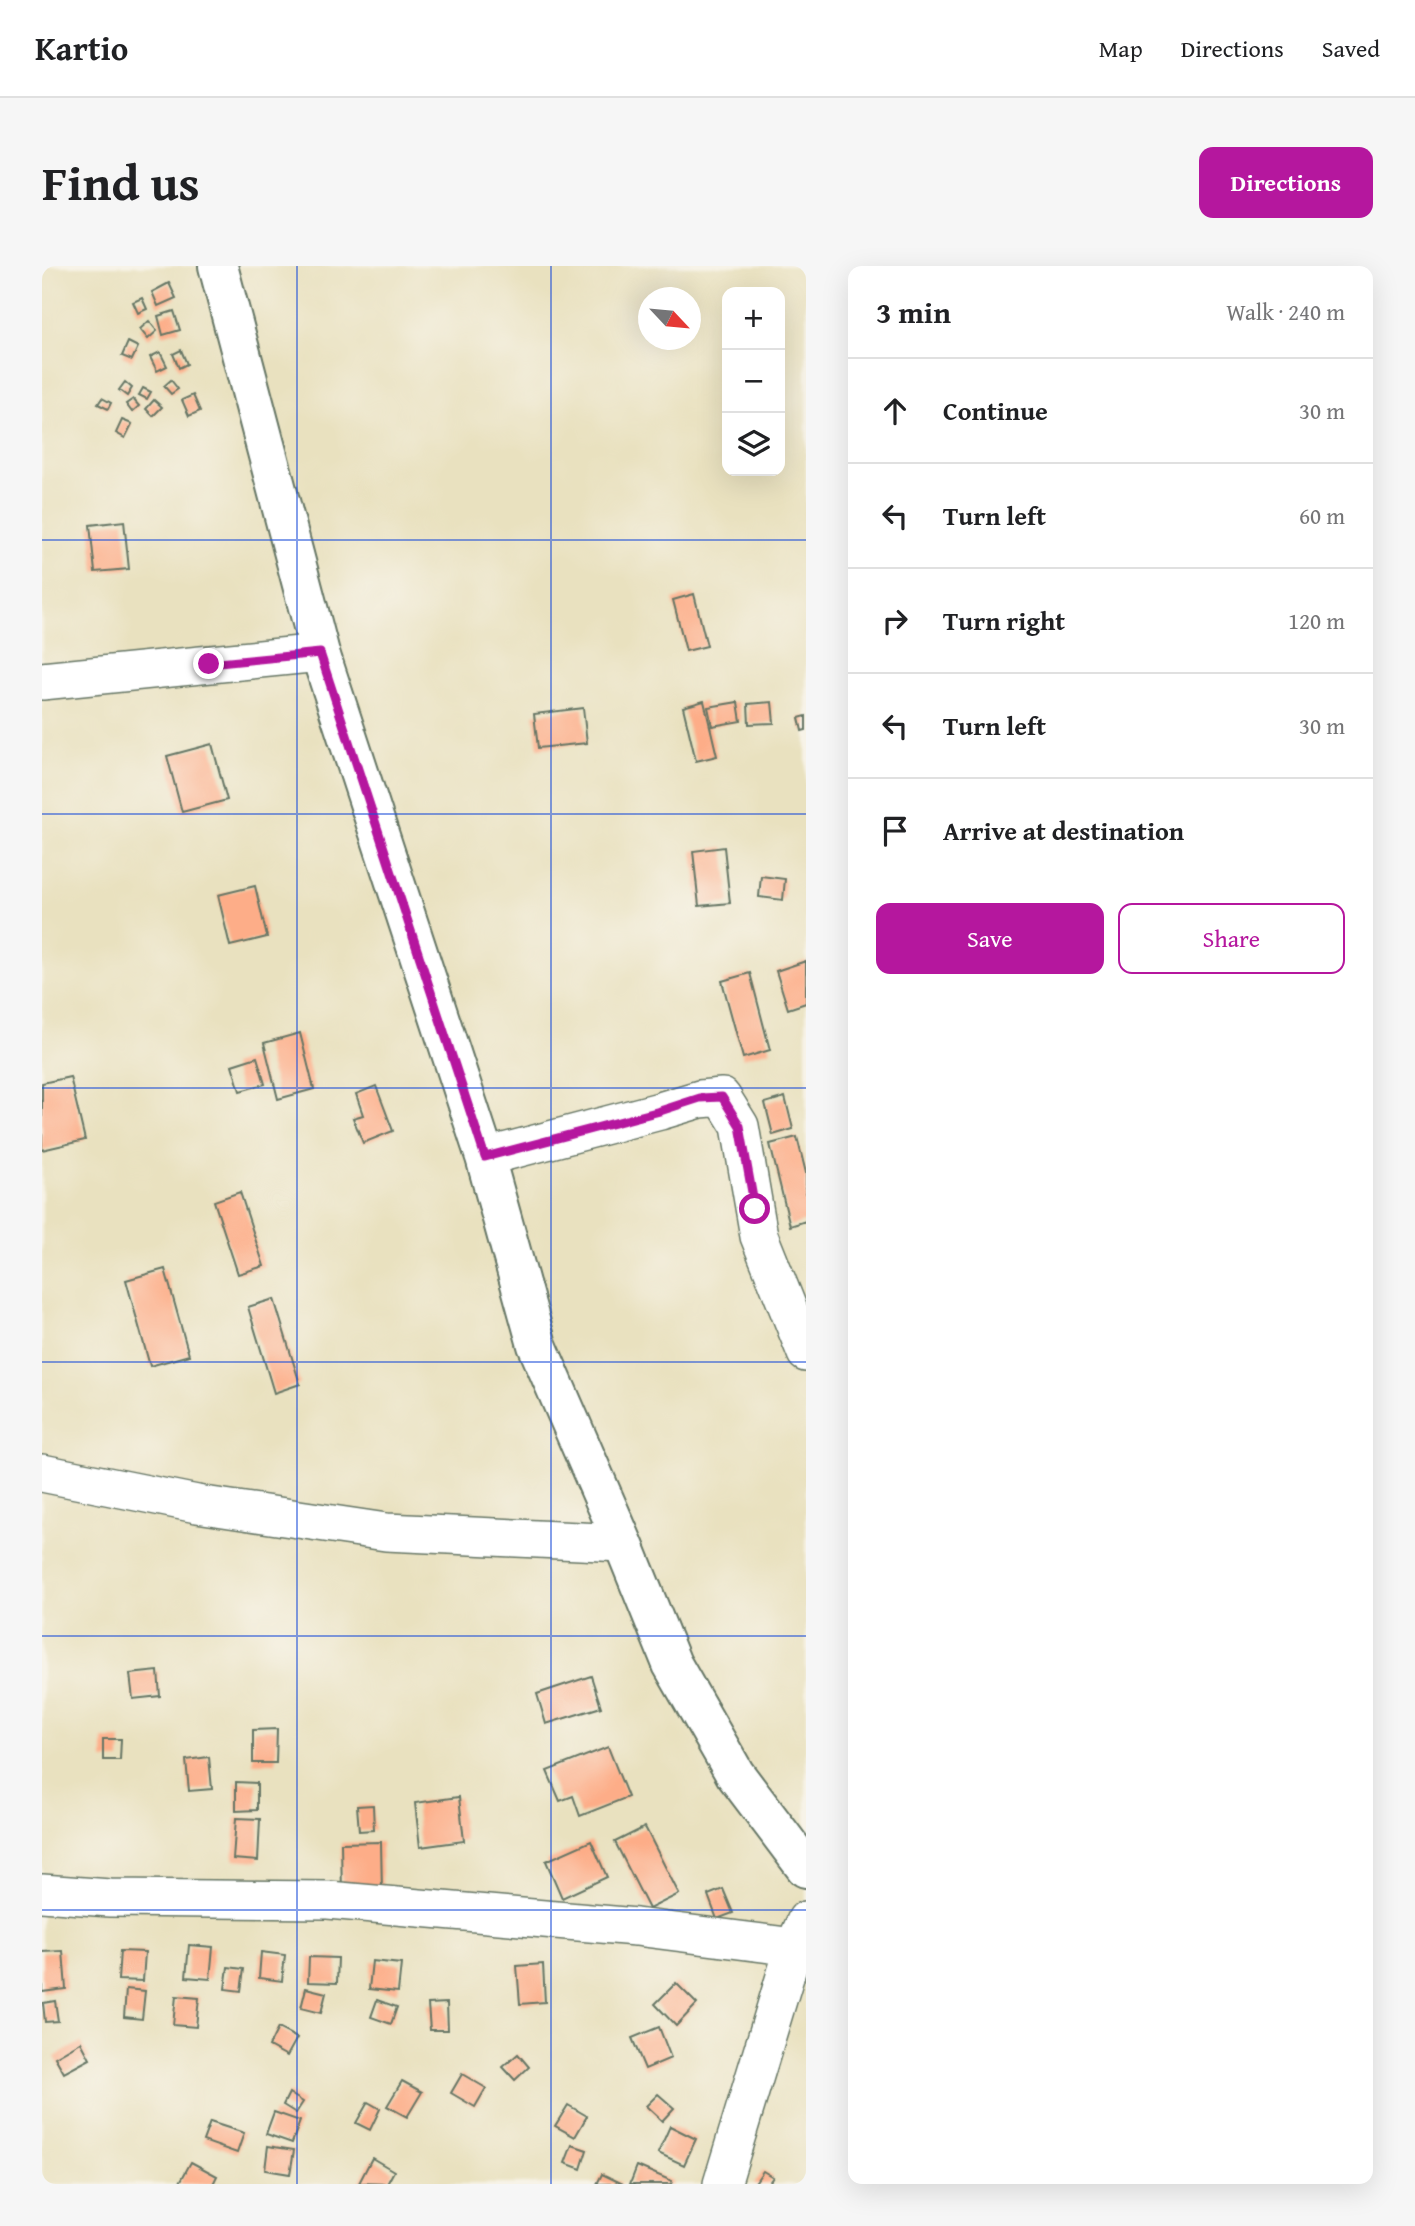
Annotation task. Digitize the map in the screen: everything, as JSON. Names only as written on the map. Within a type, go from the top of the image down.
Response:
[{"type":"main road","points":[[218,266],[320,653],[485,1157],[537,1345],[672,1664],[735,1773],[806,1868]]},
{"type":"street","points":[[42,681],[320,653]]},
{"type":"street","points":[[485,1157],[700,1098],[722,1097],[740,1126],[759,1236],[806,1353]]},
{"type":"street","points":[[42,1473],[197,1504],[386,1532],[623,1543]]},
{"type":"street","points":[[42,1893],[110,1898],[328,1900],[636,1927],[800,1933],[722,2184]]},
{"type":"building","points":[[169,283],[176,298],[158,306],[152,292]]},
{"type":"building","points":[[142,298],[147,309],[138,313],[133,302]]},
{"type":"building","points":[[174,311],[180,330],[163,335],[158,316]]},
{"type":"building","points":[[149,321],[157,331],[148,339],[140,329]]},
{"type":"building","points":[[128,342],[138,347],[132,360],[122,356]]},
{"type":"building","points":[[181,350],[187,364],[179,368],[173,354]]},
{"type":"building","points":[[160,352],[167,366],[157,371],[150,357]]},
{"type":"building","points":[[171,380],[178,389],[171,394],[164,386]]},
{"type":"building","points":[[125,382],[132,388],[127,396],[119,390]]},
{"type":"building","points":[[143,388],[151,392],[147,399],[139,395]]},
{"type":"building","points":[[193,395],[200,411],[189,416],[182,400]]},
{"type":"building","points":[[102,398],[111,403],[108,409],[98,404]]},
{"type":"building","points":[[133,399],[139,406],[132,412],[126,404]]},
{"type":"building","points":[[154,400],[162,407],[153,416],[146,409]]},
{"type":"building","points":[[122,420],[132,424],[125,438],[116,433]]},
{"type":"building","points":[[124,521],[129,569],[95,572],[90,525]]},
{"type":"building","points":[[694,594],[707,646],[686,651],[673,600]]},
{"type":"building","points":[[704,701],[717,756],[696,761],[683,707]]},
{"type":"building","points":[[738,702],[741,721],[712,726],[708,707]]},
{"type":"building","points":[[772,702],[774,723],[749,724],[748,704]]},
{"type":"building","points":[[583,708],[587,743],[538,748],[534,714]]},
{"type":"building","points":[[806,716],[806,730],[802,731],[799,718]]},
{"type":"building","points":[[212,744],[227,800],[182,812],[167,756]]},
{"type":"building","points":[[724,847],[730,903],[699,906],[693,851]]},
{"type":"building","points":[[761,876],[785,879],[783,900],[759,897]]},
{"type":"building","points":[[255,886],[267,937],[230,946],[218,895]]},
{"type":"building","points":[[806,961],[806,1003],[788,1009],[776,971]]},
{"type":"building","points":[[750,973],[770,1050],[743,1058],[722,981]]},
{"type":"building","points":[[300,1033],[314,1089],[278,1099],[264,1043]]},
{"type":"building","points":[[257,1057],[265,1084],[240,1091],[232,1065]]},
{"type":"building","points":[[70,1077],[85,1140],[42,1150],[42,1083]]},
{"type":"building","points":[[376,1086],[393,1131],[363,1143],[353,1118],[363,1115],[356,1094]]},
{"type":"building","points":[[785,1097],[793,1129],[773,1135],[765,1103]]},
{"type":"building","points":[[797,1137],[806,1173],[806,1221],[790,1226],[770,1144]]},
{"type":"building","points":[[240,1192],[264,1266],[238,1274],[214,1201]]},
{"type":"building","points":[[165,1269],[189,1355],[150,1366],[126,1280]]},
{"type":"building","points":[[274,1299],[300,1384],[274,1393],[248,1307]]},
{"type":"building","points":[[158,1671],[160,1696],[133,1699],[130,1674]]},
{"type":"building","points":[[591,1676],[601,1707],[546,1724],[537,1694]]},
{"type":"building","points":[[277,1729],[276,1763],[253,1763],[253,1730]]},
{"type":"building","points":[[103,1739],[121,1739],[120,1760],[103,1760]]},
{"type":"building","points":[[608,1747],[628,1797],[580,1816],[573,1796],[560,1801],[547,1771]]},
{"type":"building","points":[[209,1757],[212,1789],[189,1791],[186,1760]]},
{"type":"building","points":[[236,1782],[257,1783],[257,1810],[236,1811]]},
{"type":"building","points":[[459,1797],[464,1841],[420,1847],[415,1803]]},
{"type":"building","points":[[373,1805],[374,1830],[359,1831],[357,1806]]},
{"type":"building","points":[[236,1818],[260,1819],[258,1861],[233,1859]]},
{"type":"building","points":[[645,1827],[679,1894],[649,1909],[615,1842]]},
{"type":"building","points":[[591,1841],[607,1877],[562,1898],[546,1861]]},
{"type":"building","points":[[381,1842],[382,1893],[342,1894],[341,1843]]},
{"type":"building","points":[[723,1889],[733,1913],[717,1919],[708,1895]]},
{"type":"building","points":[[189,1945],[213,1947],[210,1979],[186,1977]]},
{"type":"building","points":[[63,1951],[66,1989],[42,1992],[42,1952]]},
{"type":"building","points":[[120,1951],[145,1952],[143,1981],[118,1980]]},
{"type":"building","points":[[261,1952],[285,1955],[282,1981],[259,1978]]},
{"type":"building","points":[[309,1957],[338,1958],[337,1983],[308,1982]]},
{"type":"building","points":[[372,1961],[401,1964],[398,1992],[369,1989]]},
{"type":"building","points":[[543,1964],[545,2002],[520,2004],[517,1966]]},
{"type":"building","points":[[228,1967],[244,1969],[241,1991],[225,1989]]},
{"type":"building","points":[[676,1983],[697,2004],[676,2026],[655,2004]]},
{"type":"building","points":[[306,1988],[326,1993],[321,2013],[301,2008]]},
{"type":"building","points":[[126,1989],[145,1991],[142,2019],[124,2017]]},
{"type":"building","points":[[176,1996],[199,1998],[196,2027],[173,2025]]},
{"type":"building","points":[[377,2000],[397,2007],[391,2024],[371,2017]]},
{"type":"building","points":[[55,2001],[58,2021],[45,2022],[43,2003]]},
{"type":"building","points":[[447,2003],[448,2030],[430,2030],[428,2004]]},
{"type":"building","points":[[659,2027],[671,2058],[645,2069],[632,2038]]},
{"type":"building","points":[[278,2028],[297,2038],[287,2056],[269,2046]]},
{"type":"building","points":[[81,2042],[90,2059],[64,2073],[55,2057]]},
{"type":"building","points":[[518,2054],[529,2067],[515,2080],[503,2067]]},
{"type":"building","points":[[462,2074],[486,2088],[475,2107],[451,2093]]},
{"type":"building","points":[[402,2081],[422,2092],[407,2117],[387,2106]]},
{"type":"building","points":[[289,2093],[303,2102],[296,2113],[283,2105]]},
{"type":"building","points":[[658,2094],[674,2108],[662,2121],[646,2106]]},
{"type":"building","points":[[368,2102],[380,2109],[370,2130],[356,2123]]},
{"type":"building","points":[[568,2105],[587,2116],[575,2137],[555,2126]]},
{"type":"building","points":[[274,2112],[300,2121],[292,2143],[266,2134]]},
{"type":"building","points":[[210,2122],[244,2133],[237,2153],[203,2141]]},
{"type":"building","points":[[670,2126],[696,2139],[684,2165],[658,2153]]},
{"type":"building","points":[[572,2145],[587,2150],[581,2169],[565,2163]]},
{"type":"building","points":[[268,2146],[294,2150],[290,2174],[265,2170]]},
{"type":"building","points":[[372,2158],[394,2171],[387,2184],[359,2183]]},
{"type":"building","points":[[191,2162],[217,2176],[213,2184],[179,2184]]},
{"type":"building","points":[[637,2166],[672,2181],[671,2184],[630,2184]]},
{"type":"building","points":[[763,2171],[773,2177],[768,2184],[754,2184]]},
{"type":"building","points":[[602,2174],[623,2184],[597,2184]]},
{"type":"route","points":[[209,664],[320,653],[485,1157],[700,1098],[722,1097],[740,1126],[755,1209]]}]
